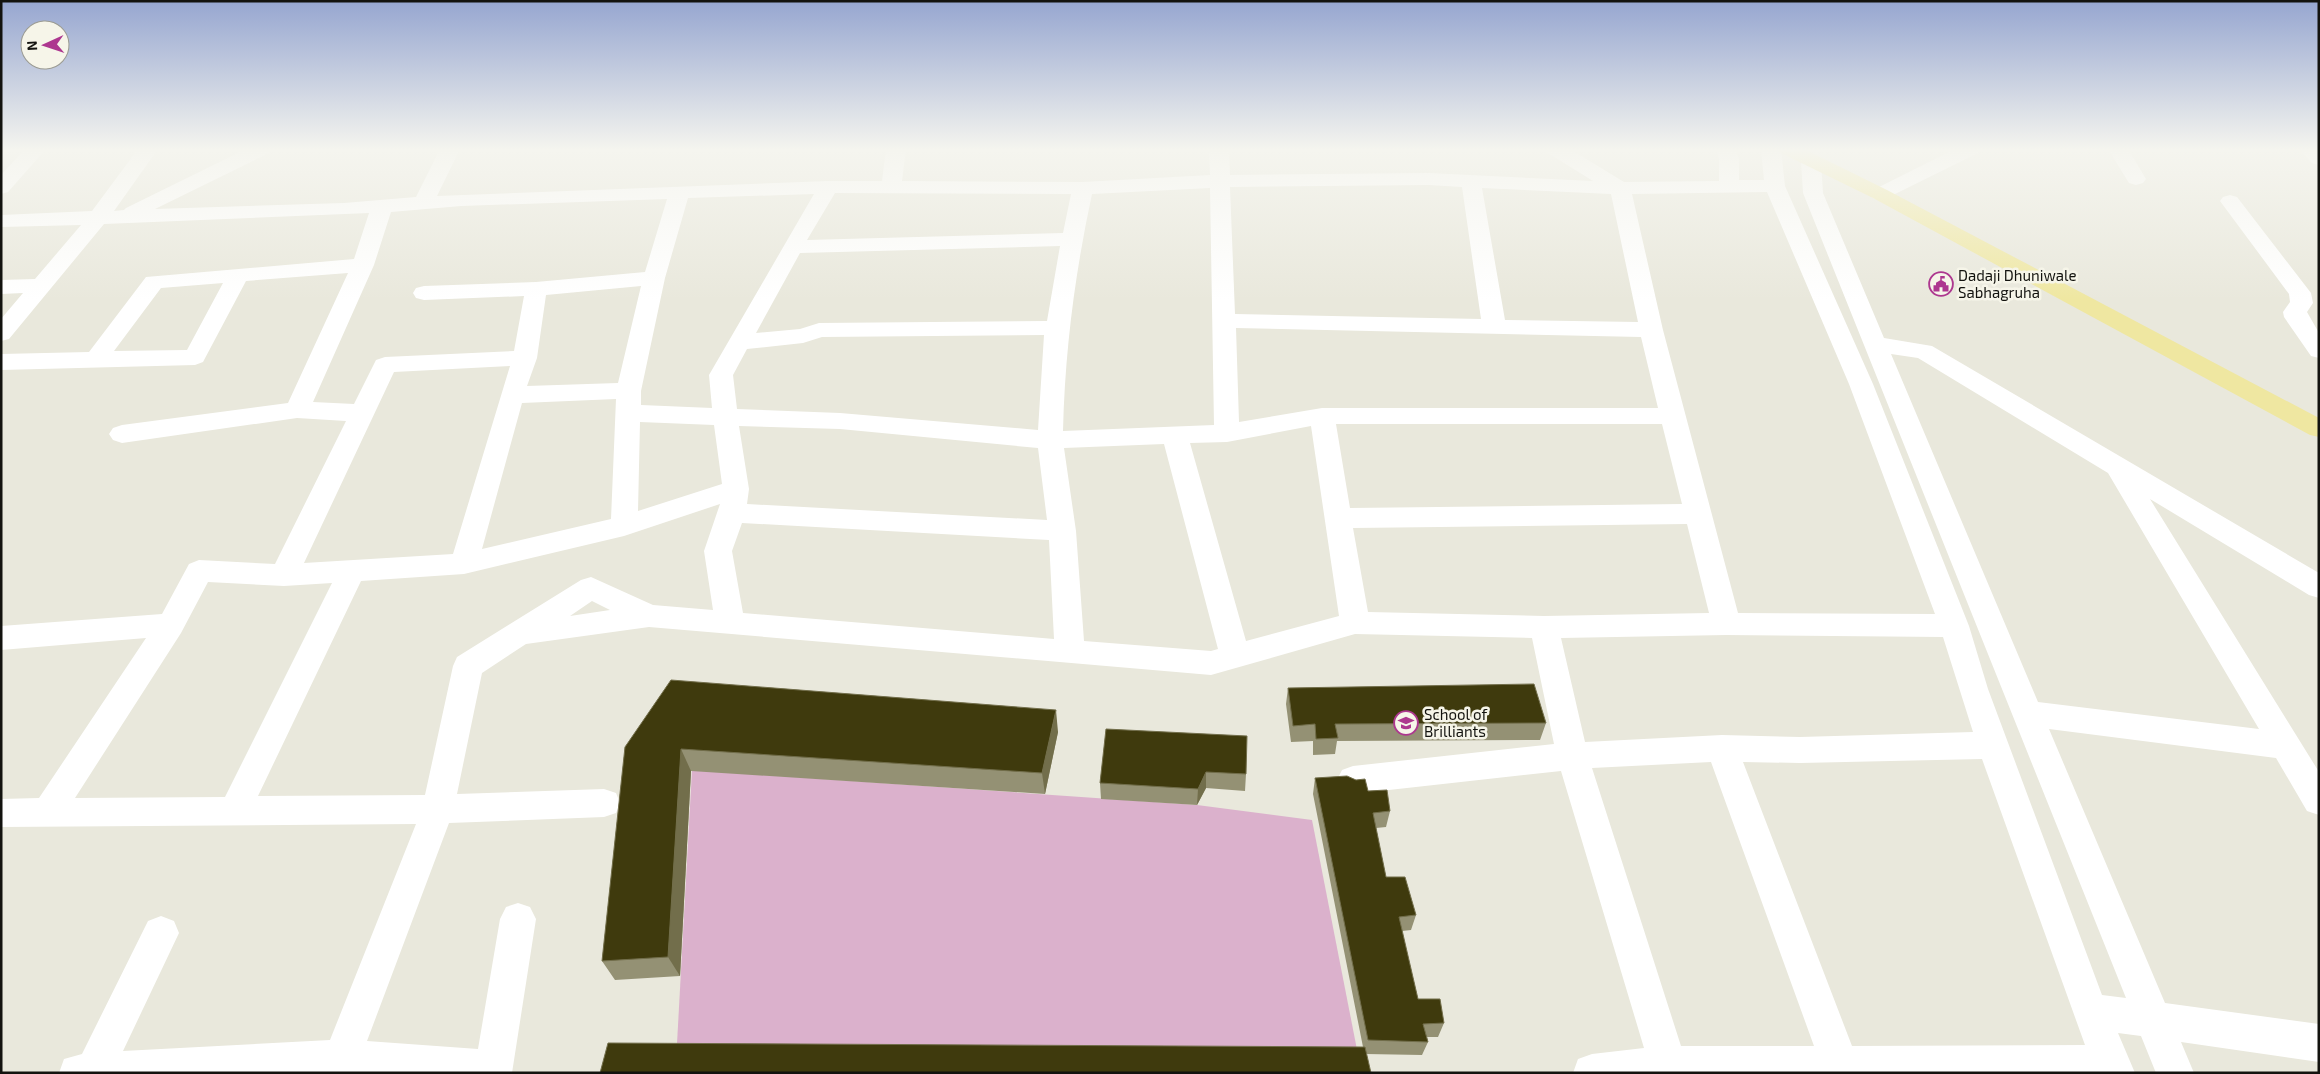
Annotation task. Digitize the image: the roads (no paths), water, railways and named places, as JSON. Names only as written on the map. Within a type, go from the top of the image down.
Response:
[{"type":"main road","points":[[1890,199],[2319,429]]},
{"type":"street","points":[[1,334],[112,199]]},
{"type":"street","points":[[122,217],[159,199]]},
{"type":"street","points":[[423,203],[425,199]]},
{"type":"street","points":[[1,221],[513,199]]},
{"type":"street","points":[[624,526],[628,402],[654,278],[677,199]]},
{"type":"street","points":[[730,623],[718,551],[734,501],[721,375],[821,199]]},
{"type":"street","points":[[1070,652],[1062,531],[1050,440],[1053,364],[1072,239],[1081,199]]},
{"type":"street","points":[[1221,199],[1227,433]]},
{"type":"street","points":[[1474,199],[1494,326]]},
{"type":"street","points":[[1622,199],[1651,330],[1726,624]]},
{"type":"street","points":[[1592,1073],[1668,1065],[1840,1065],[2114,1069],[2090,1011],[1993,745],[1954,626],[1860,384],[1781,199]]},
{"type":"street","points":[[1816,199],[2175,1073]]},
{"type":"street","points":[[2230,201],[2300,293],[2302,303],[2295,312],[2296,317],[2319,351]]},
{"type":"street","points":[[297,410],[363,265],[382,206]]},
{"type":"street","points":[[793,247],[1072,239]]},
{"type":"street","points":[[96,359],[154,282],[363,265]]},
{"type":"street","points":[[1,362],[195,357],[238,275]]},
{"type":"street","points":[[424,293],[536,289],[654,278]]},
{"type":"street","points":[[1,288],[41,286]]},
{"type":"street","points":[[464,564],[512,395],[525,358],[536,289]]},
{"type":"street","points":[[1224,321],[1651,330]]},
{"type":"street","points":[[740,342],[803,336],[819,330],[1058,328]]},
{"type":"street","points":[[1875,344],[1924,351],[2319,587]]},
{"type":"street","points":[[284,575],[386,365],[525,358]]},
{"type":"street","points":[[512,395],[628,402],[725,416],[840,421],[1050,440],[1227,433],[1322,416],[1673,416]]},
{"type":"street","points":[[122,434],[297,410],[362,414]]},
{"type":"street","points":[[1322,416],[1355,623]]},
{"type":"street","points":[[1175,436],[1235,656]]},
{"type":"street","points":[[2118,466],[2319,802]]},
{"type":"street","points":[[48,812],[171,625],[199,571],[284,575],[464,564],[734,501],[1062,531]]},
{"type":"street","points":[[1339,518],[1698,514]]},
{"type":"street","points":[[235,810],[352,571]]},
{"type":"street","points":[[342,1058],[438,809],[468,666],[590,588],[649,616],[1211,663],[1355,623],[1544,627],[1726,624],[1954,626]]},
{"type":"street","points":[[1,638],[171,625]]},
{"type":"street","points":[[1544,627],[1572,756],[1668,1065]]},
{"type":"street","points":[[2027,713],[2286,746]]},
{"type":"street","points":[[1353,780],[1572,756],[1722,748],[1800,750],[1993,745]]},
{"type":"street","points":[[1722,748],[1840,1065]]},
{"type":"street","points":[[1,813],[438,809],[604,803]]},
{"type":"street","points":[[88,1072],[342,1058],[493,1071],[518,919]]},
{"type":"street","points":[[88,1072],[161,933]]},
{"type":"street","points":[[2090,1011],[2319,1043]]},
{"type":"place","name":"Dadaji Dhuniwale Sabhagruha","points":[[1941,284]]},
{"type":"place","name":"School of Brilliants","points":[[1406,723]]}]
